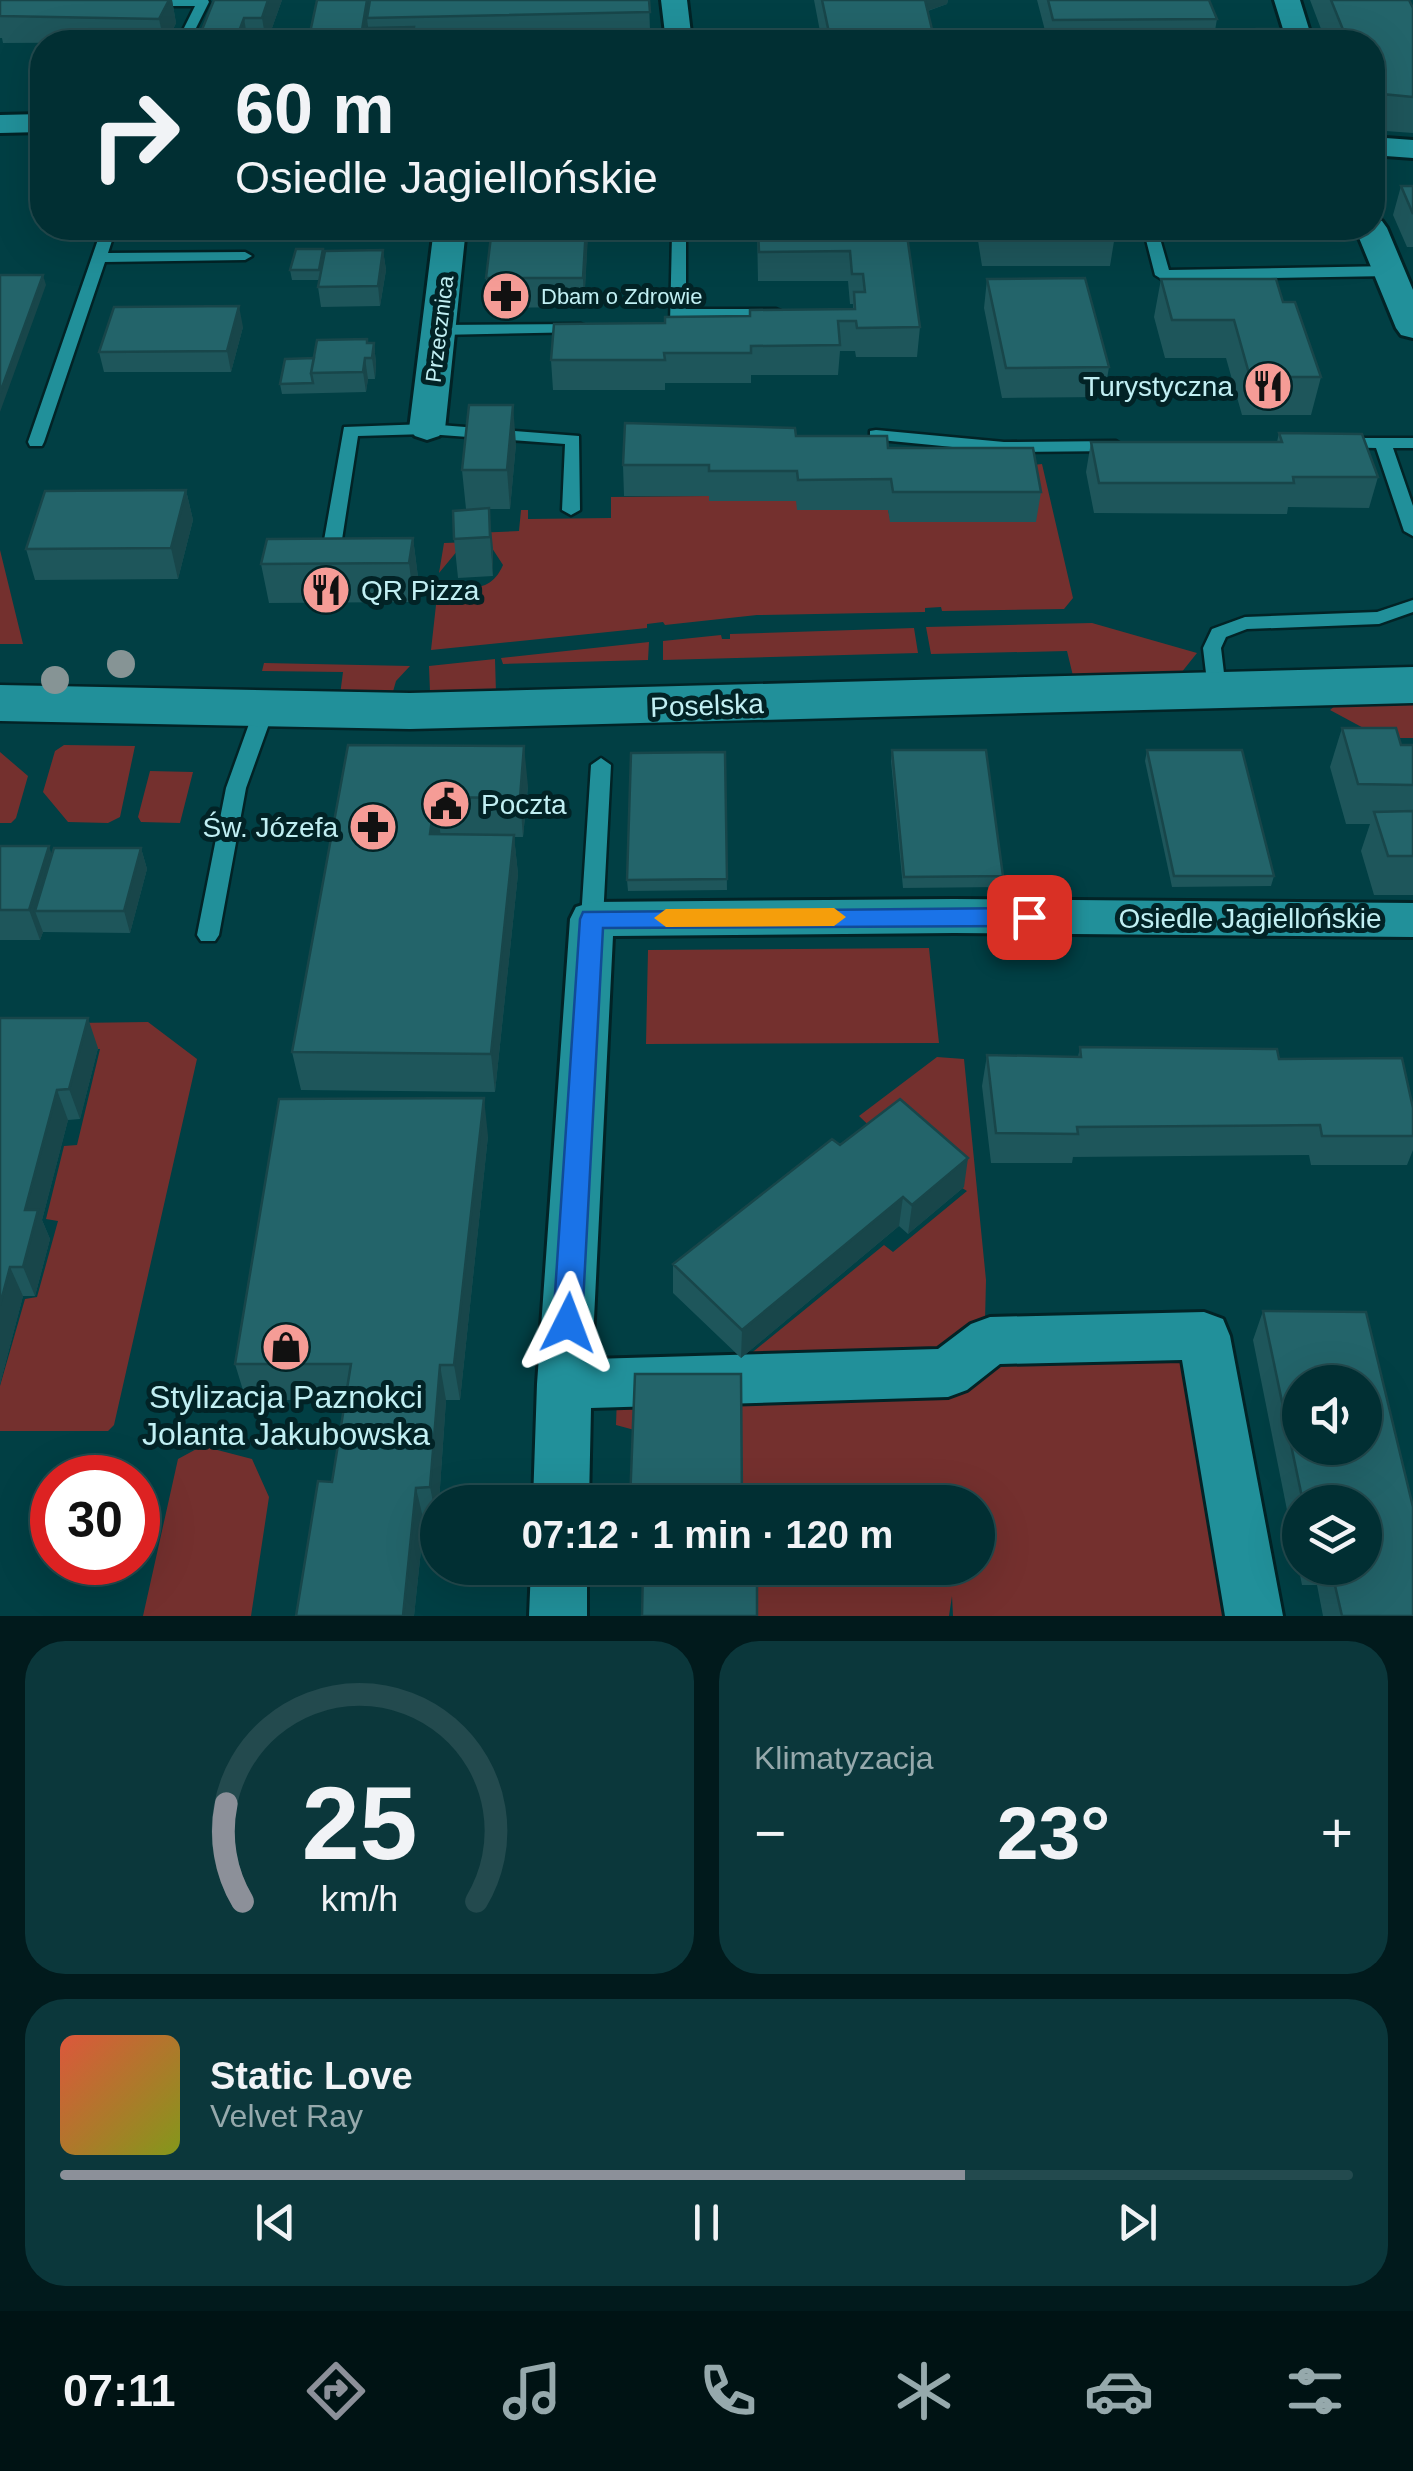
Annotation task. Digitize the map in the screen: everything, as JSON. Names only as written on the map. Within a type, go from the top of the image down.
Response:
[{"type":"street","points":[[674,0],[678,30]]},
{"type":"street","points":[[1286,0],[1296,30]]},
{"type":"street","points":[[0,124],[30,123]]},
{"type":"street","points":[[1385,147],[1413,149]]},
{"type":"street","name":"Przecznica","points":[[427,430],[449,240]]},
{"type":"street","points":[[1377,240],[1413,328]]},
{"type":"street","name":"Poselska","points":[[0,703],[264,710],[617,708],[1413,685]]},
{"type":"street","points":[[561,1485],[592,919]]},
{"type":"street","name":"Osiedle Jagiellońskie","points":[[592,919],[1413,920]]},
{"type":"street","points":[[564,1384],[948,1373],[990,1341],[1204,1336],[1254,1616]]},
{"type":"street","points":[[558,1616],[559,1585]]},
{"type":"lane","points":[[129,2],[202,2],[189,30]]},
{"type":"lane","points":[[36,442],[105,240]]},
{"type":"lane","points":[[640,330],[678,330],[680,240]]},
{"type":"lane","points":[[1153,240],[1163,275],[1391,271]]},
{"type":"lane","points":[[99,258],[245,256]]},
{"type":"lane","points":[[678,314],[791,314]]},
{"type":"lane","points":[[438,330],[601,330]]},
{"type":"lane","points":[[332,546],[350,431],[427,430],[573,440],[571,510]]},
{"type":"lane","points":[[876,435],[1004,447],[1136,446]]},
{"type":"lane","points":[[1383,443],[1413,531]]},
{"type":"lane","points":[[1326,444],[1413,443]]},
{"type":"lane","points":[[1217,690],[1212,648],[1218,633],[1245,623],[1379,618],[1413,606]]},
{"type":"lane","points":[[208,935],[236,788],[264,710]]},
{"type":"lane","points":[[592,919],[601,765]]},
{"type":"shaded area","points":[[1042,464],[1073,598],[1064,609],[942,611],[941,607],[925,608],[925,612],[757,615],[665,625],[663,622],[647,624],[647,628],[431,650],[438,587],[485,585],[503,565],[492,548],[458,550],[439,573],[444,543],[473,542],[474,533],[519,531],[521,510],[528,510],[528,519],[611,518],[611,497],[709,496],[710,501],[796,501],[888,510],[891,522],[1024,466]]},
{"type":"shaded area","points":[[0,550],[23,644],[0,644]]},
{"type":"shaded area","points":[[1092,623],[1197,653],[1181,673],[1074,680],[1067,651],[931,654],[926,627]]},
{"type":"shaded area","points":[[914,628],[918,653],[663,660],[663,641],[721,635],[722,639],[730,639],[730,634]]},
{"type":"shaded area","points":[[649,642],[648,660],[503,664],[501,658]]},
{"type":"shaded area","points":[[495,659],[496,693],[430,692],[429,666]]},
{"type":"shaded area","points":[[264,663],[410,666],[396,681],[392,695],[340,695],[343,672],[262,671]]},
{"type":"shaded area","points":[[1413,703],[1413,738],[1382,738],[1330,710],[1336,705]]},
{"type":"shaded area","points":[[64,745],[135,746],[120,817],[108,823],[68,822],[43,792],[55,751]]},
{"type":"shaded area","points":[[0,752],[28,776],[16,818],[11,823],[0,823]]},
{"type":"shaded area","points":[[150,771],[193,772],[180,823],[141,822],[138,817]]},
{"type":"shaded area","points":[[929,948],[939,1043],[646,1044],[648,950]]},
{"type":"shaded area","points":[[148,1022],[197,1059],[114,1425],[108,1431],[0,1431],[0,1386],[25,1299],[37,1297],[58,1221],[46,1219],[64,1146],[77,1145],[100,1049],[8,1048],[0,1024]]},
{"type":"shaded area","points":[[937,1057],[964,1059],[986,1280],[985,1321],[947,1357],[743,1360],[884,1245],[893,1252],[967,1191],[883,1139],[859,1116]]},
{"type":"shaded area","points":[[1187,1351],[1243,1616],[953,1616],[952,1596],[949,1616],[756,1616],[756,1585],[995,1585],[995,1485],[716,1485],[638,1431],[616,1425],[617,1396],[993,1356]]},
{"type":"shaded area","points":[[202,1446],[252,1459],[269,1497],[251,1616],[143,1616],[150,1585],[160,1585],[160,1540],[178,1459]]},
{"type":"building","points":[[0,0],[169,0],[159,19],[0,16]]},
{"type":"building","points":[[214,0],[268,0],[262,18],[244,18],[240,30],[202,30]]},
{"type":"building","points":[[317,0],[367,0],[362,30],[311,30]]},
{"type":"building","points":[[370,0],[649,0],[650,12],[367,18]]},
{"type":"building","points":[[822,0],[925,0],[932,30],[828,30]]},
{"type":"building","points":[[1048,0],[1209,0],[1217,19],[1053,20]]},
{"type":"building","points":[[1331,0],[1409,0],[1413,8],[1413,97],[1385,94],[1385,30],[1343,30]]},
{"type":"building","points":[[414,27],[414,30],[368,28]]},
{"type":"building","points":[[1401,186],[1413,186],[1413,214]]},
{"type":"building","points":[[491,240],[585,240],[583,278],[486,278]]},
{"type":"building","points":[[758,240],[908,240],[920,327],[857,328],[856,321],[838,321],[840,345],[751,346],[751,353],[664,353],[665,360],[551,360],[554,324],[665,323],[665,317],[750,316],[750,310],[855,309],[854,292],[865,292],[863,274],[852,274],[850,251],[759,252]]},
{"type":"building","points":[[296,249],[323,249],[319,270],[290,270]]},
{"type":"building","points":[[383,250],[378,286],[318,287],[325,251]]},
{"type":"building","points":[[0,275],[43,275],[0,393]]},
{"type":"building","points":[[1085,278],[1109,367],[1006,368],[987,279]]},
{"type":"building","points":[[1161,279],[1276,279],[1283,302],[1295,302],[1321,377],[1250,377],[1234,320],[1172,320]]},
{"type":"building","points":[[239,306],[227,351],[99,352],[114,307]]},
{"type":"building","points":[[367,339],[367,343],[374,343],[372,358],[365,358],[363,372],[311,373],[317,340]]},
{"type":"building","points":[[314,358],[313,383],[280,384],[285,359]]},
{"type":"building","points":[[469,405],[513,405],[507,470],[462,470]]},
{"type":"building","points":[[625,423],[795,428],[796,436],[887,436],[888,448],[1033,448],[1041,492],[893,492],[891,479],[798,480],[797,471],[709,471],[709,465],[623,465]]},
{"type":"building","points":[[1279,433],[1362,434],[1378,477],[1293,477],[1294,483],[1099,483],[1091,442],[1282,442]]},
{"type":"building","points":[[186,490],[171,548],[26,549],[45,491]]},
{"type":"building","points":[[489,508],[490,537],[454,539],[453,511]]},
{"type":"building","points":[[413,538],[409,563],[261,564],[267,539]]},
{"type":"building","points":[[1342,728],[1396,728],[1401,745],[1413,745],[1413,785],[1358,784]]},
{"type":"building","points":[[348,745],[524,746],[520,798],[435,797],[430,834],[514,835],[491,1054],[292,1052]]},
{"type":"building","points":[[892,750],[986,750],[1003,876],[904,877]]},
{"type":"building","points":[[1147,750],[1242,750],[1274,876],[1174,876]]},
{"type":"building","points":[[725,752],[727,879],[627,880],[631,753]]},
{"type":"building","points":[[1413,811],[1413,856],[1388,856],[1374,812]]},
{"type":"building","points":[[0,846],[49,846],[29,910],[0,910]]},
{"type":"building","points":[[54,848],[141,848],[124,911],[35,911]]},
{"type":"building","points":[[0,1018],[88,1018],[69,1089],[57,1090],[25,1210],[38,1210],[23,1267],[10,1267],[0,1305]]},
{"type":"building","points":[[1080,1047],[1277,1049],[1279,1059],[1402,1058],[1413,1108],[1413,1136],[1322,1136],[1320,1125],[1077,1127],[1078,1134],[996,1133],[987,1055],[1081,1057]]},
{"type":"building","points":[[484,1098],[454,1365],[440,1365],[430,1485],[416,1488],[403,1616],[296,1616],[318,1481],[332,1482],[351,1364],[235,1364],[279,1099]]},
{"type":"building","points":[[900,1099],[968,1158],[912,1205],[903,1197],[742,1330],[673,1264],[832,1139],[840,1145]]},
{"type":"building","points":[[1263,1311],[1366,1312],[1379,1365],[1282,1365],[1282,1402]]},
{"type":"building","points":[[635,1374],[741,1374],[742,1485],[631,1485]]},
{"type":"building","points":[[1382,1378],[1413,1507],[1413,1616],[1342,1616],[1335,1585],[1382,1585],[1382,1485],[1299,1485],[1295,1465],[1382,1465]]},
{"type":"building","points":[[643,1585],[757,1585],[757,1616],[642,1616]]},
{"type":"slow traffic","points":[[666,918],[834,917]]},
{"type":"place","name":"Dbam o Zdrowie","points":[[506,296]]},
{"type":"place","name":"Turystyczna","points":[[1268,386]]},
{"type":"place","name":"QR Pizza","points":[[326,590]]},
{"type":"place","name":"Poczta","points":[[446,804]]},
{"type":"place","name":"Św. Józefa","points":[[373,827]]},
{"type":"place","name":"Stylizacja Paznokci Jolanta Jakubowska","points":[[286,1347]]},
{"type":"route","points":[[568,1323],[592,919],[1029,917]]}]
